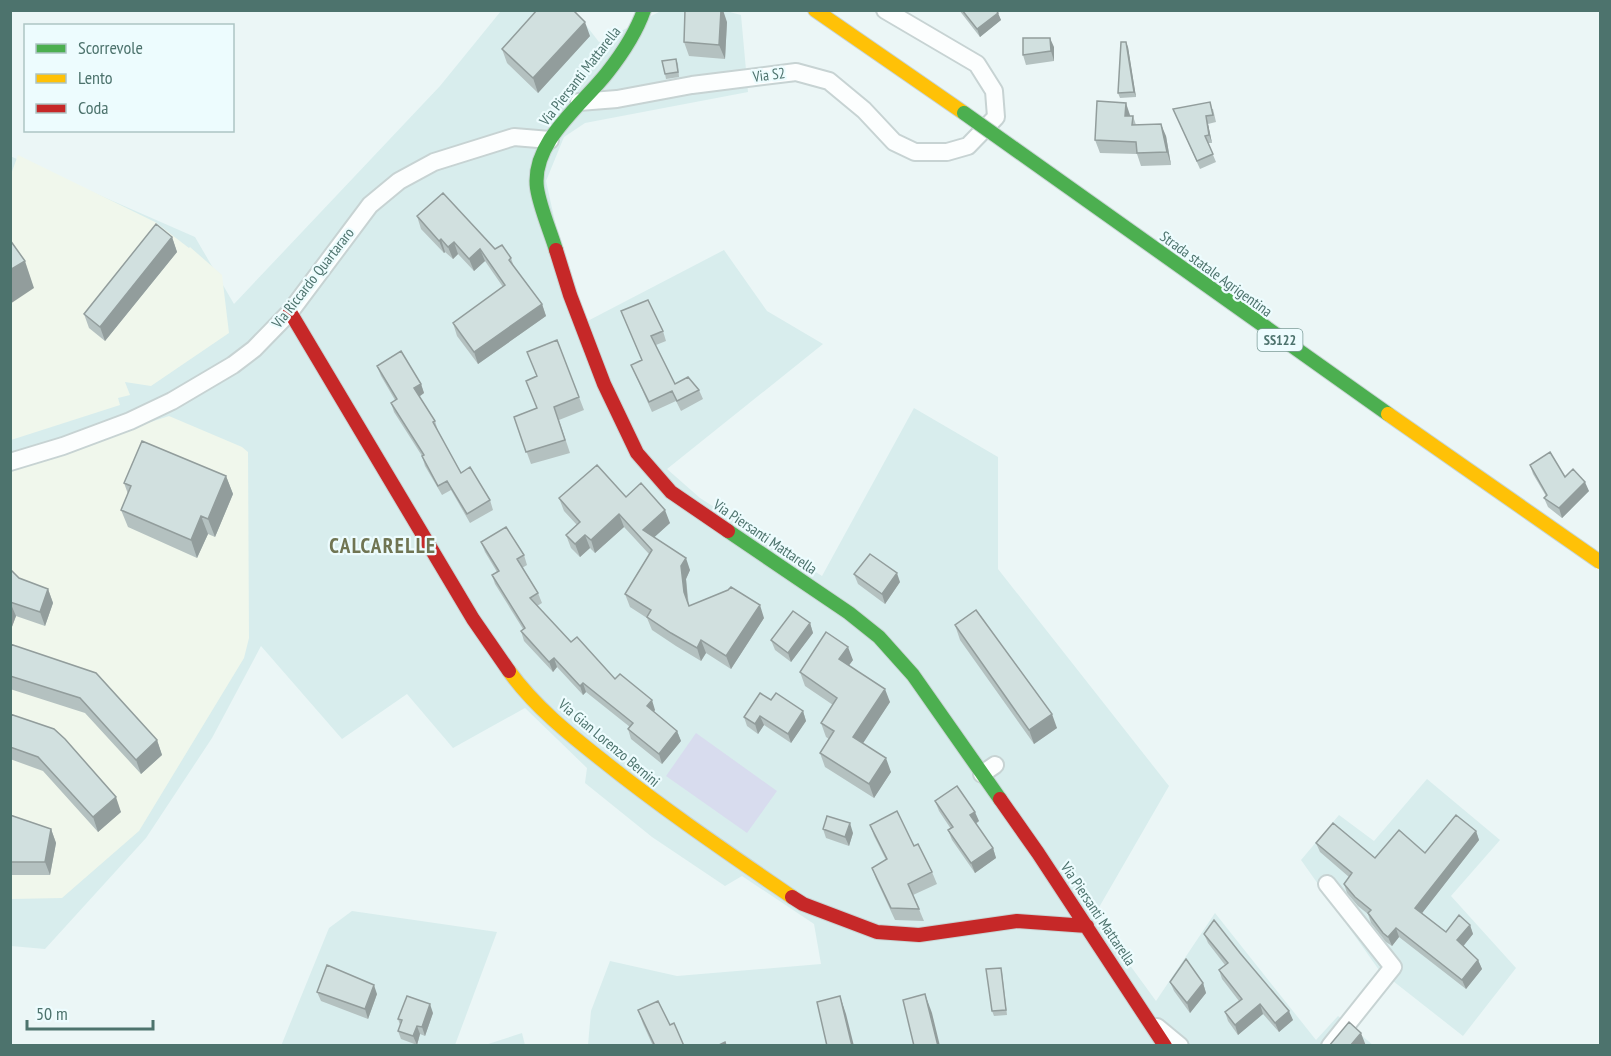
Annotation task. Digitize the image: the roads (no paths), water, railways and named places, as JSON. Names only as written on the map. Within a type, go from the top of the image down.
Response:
[{"type":"street","name":"Via Piersanti Mattarella","points":[[644,10],[638,28],[607,74],[579,102],[550,140],[540,162],[537,188],[587,339],[622,425],[638,453],[661,483],[680,501],[849,613],[879,637],[913,675],[989,769],[1165,1046]]},
{"type":"street","name":"Strada statale Agrigentina","points":[[815,10],[964,113],[1284,342],[1600,562]]},
{"type":"street","name":"Via S2","points":[[579,102],[617,99],[796,72],[829,81],[864,110],[894,142],[915,152],[947,152],[968,146],[996,117],[994,91],[977,64],[885,10]]},
{"type":"street","name":"Via Riccardo Quartararo","points":[[10,462],[108,429],[172,401],[233,366],[254,349],[290,312],[370,205],[399,182],[434,162],[514,137],[550,140]]},
{"type":"street","name":"Via Gian Lorenzo Bernini","points":[[290,312],[473,619],[521,688],[570,735],[651,800],[803,904],[877,932],[906,935],[933,934],[1017,921],[1087,926]]},
{"type":"street","points":[[1328,884],[1394,967],[1330,1046]]},
{"type":"street","points":[[1149,1021],[1177,1041],[1180,1046]]},
{"type":"district","name":"CALCARELLE","points":[[383,546]]}]
